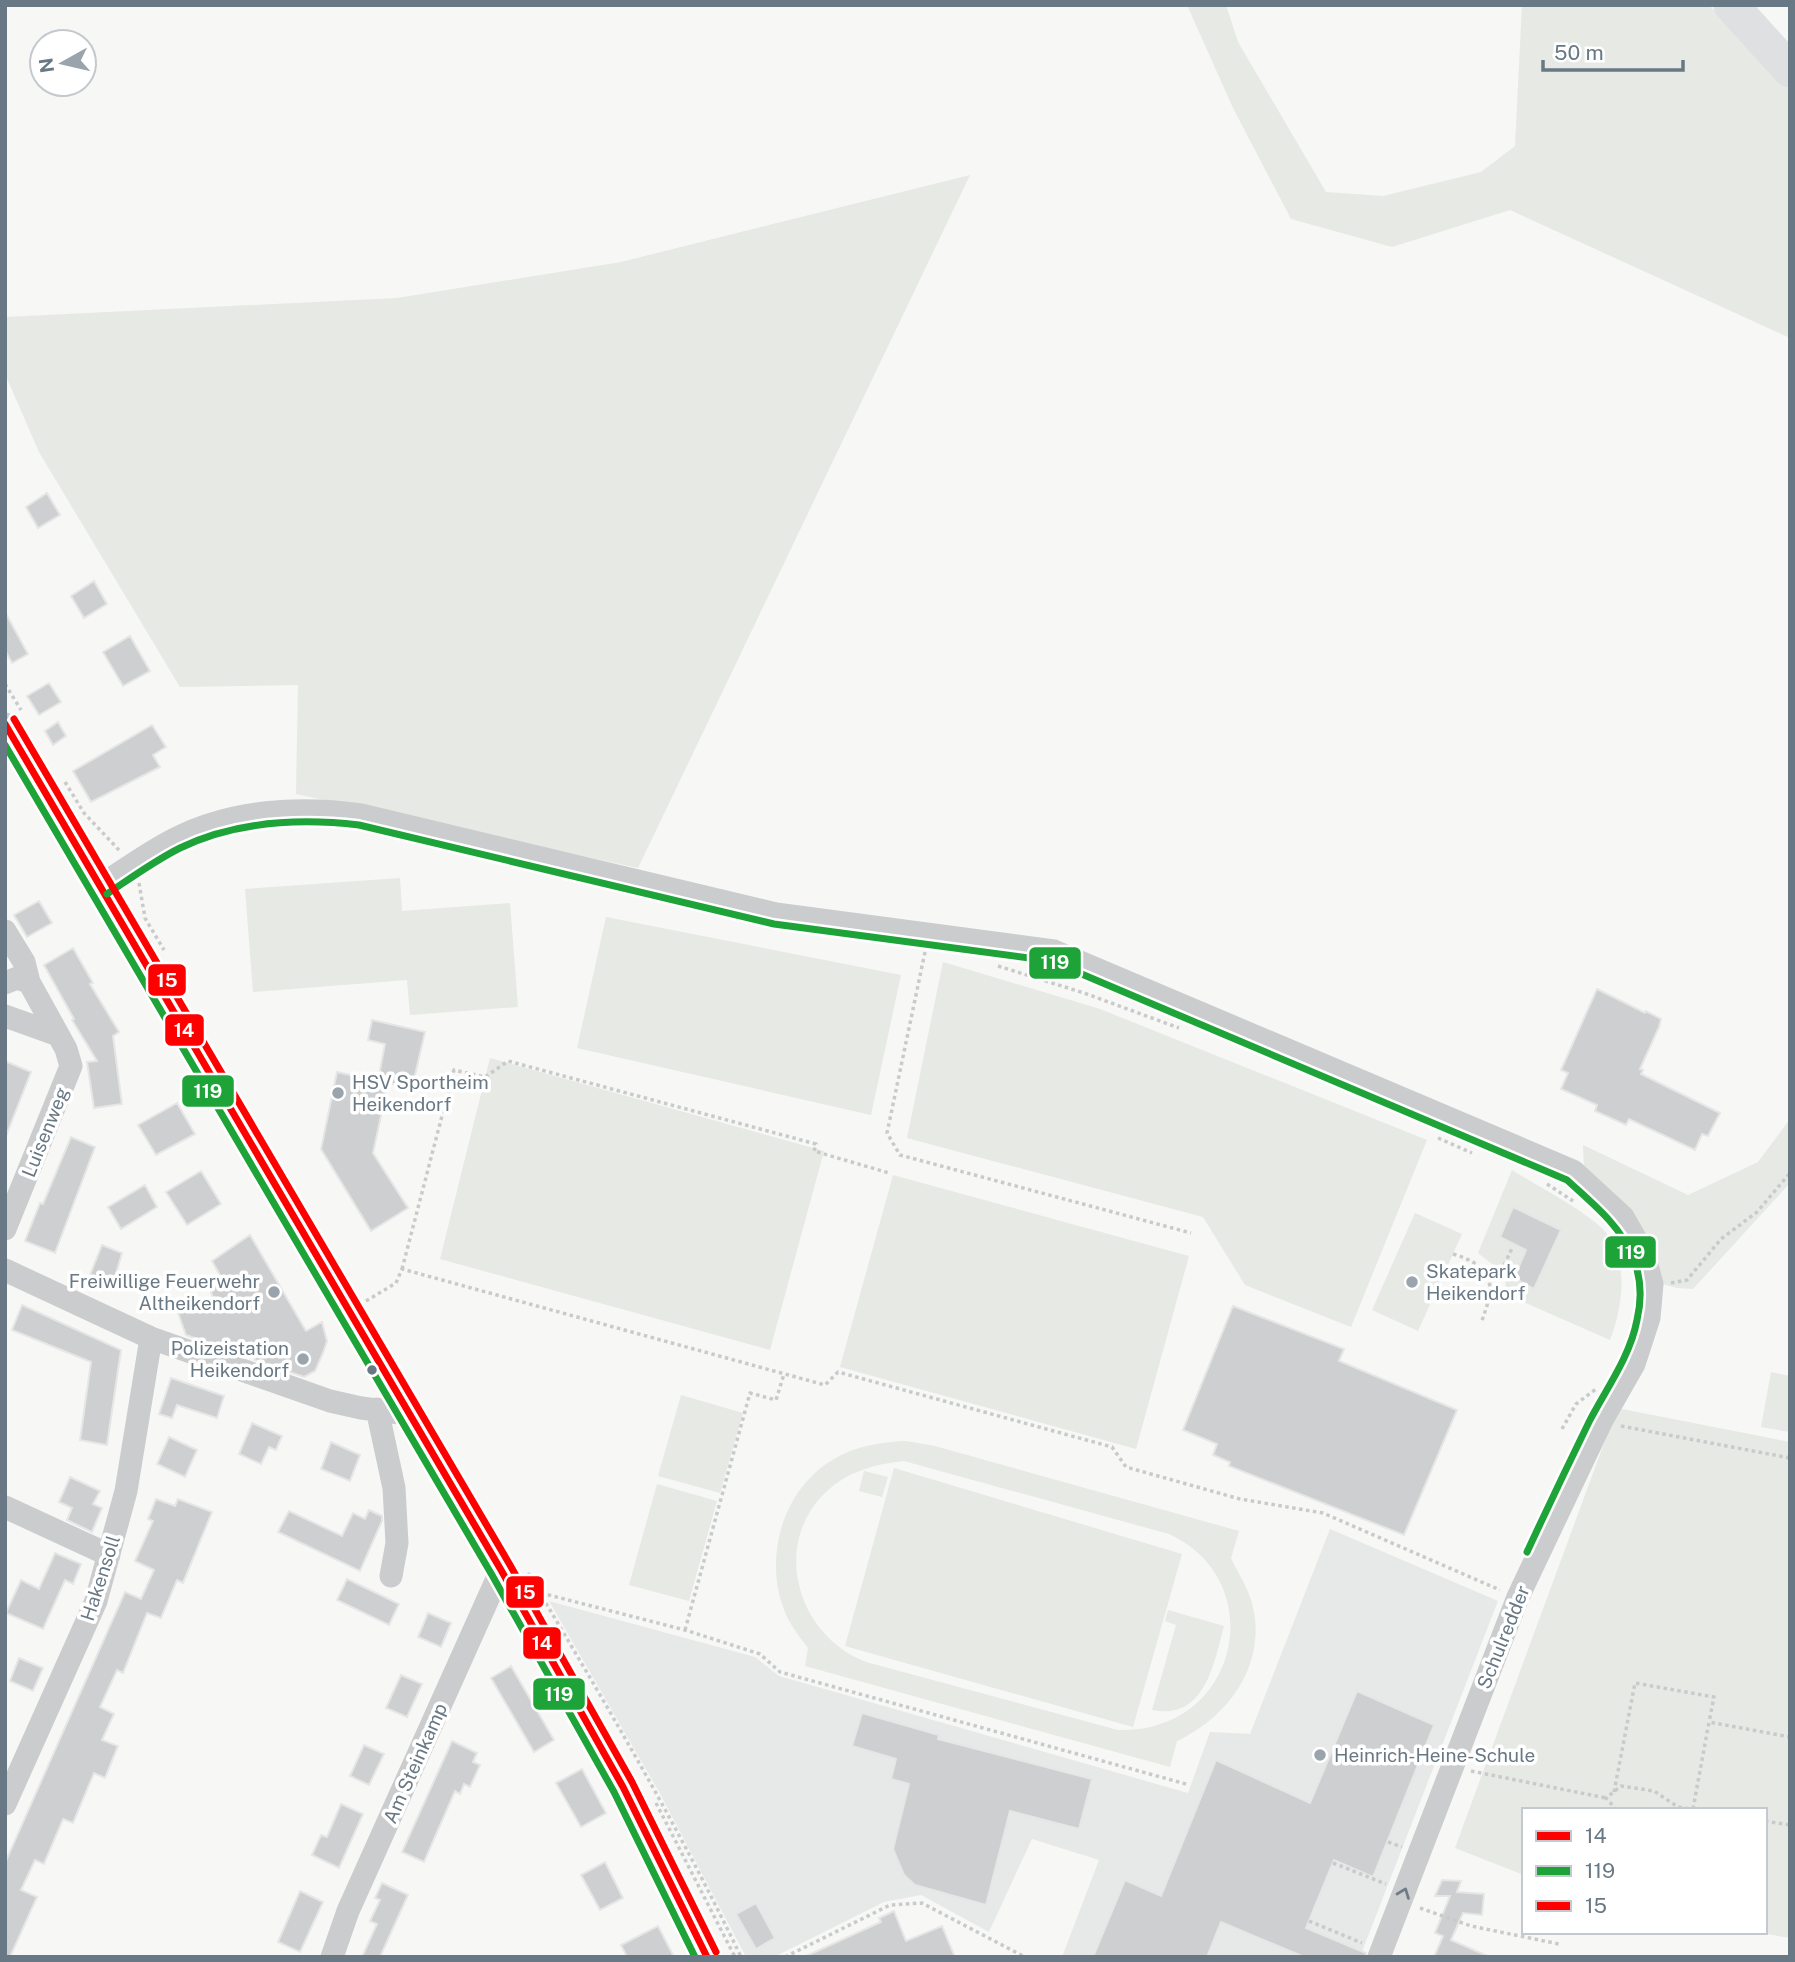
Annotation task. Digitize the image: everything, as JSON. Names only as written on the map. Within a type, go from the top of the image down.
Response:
[{"type":"highway","points":[[1731,5],[1790,70]]},
{"type":"street","points":[[16,721],[101,885],[501,1570],[623,1787],[706,1957]]},
{"type":"street","points":[[101,885],[176,839],[220,821],[250,815],[327,810],[481,842],[776,914],[929,946],[1054,951],[1573,1171],[1623,1217],[1644,1254],[1652,1284]]},
{"type":"street","name":"Luisenweg","points":[[5,931],[24,962],[29,982],[66,1049],[71,1066],[5,1229]]},
{"type":"street","points":[[5,983],[17,978],[29,982]]},
{"type":"street","points":[[5,1016],[58,1035]]},
{"type":"street","points":[[5,1270],[151,1338],[330,1401],[408,1414]]},
{"type":"street","name":"Schulredder","points":[[1380,1954],[1518,1597],[1602,1420],[1634,1364],[1649,1318],[1652,1284]]},
{"type":"street","name":"Hakensoll","points":[[5,1804],[96,1601],[126,1491],[151,1338]]},
{"type":"street","points":[[377,1409],[394,1488],[397,1543],[391,1576]]},
{"type":"street","points":[[5,1507],[109,1555]]},
{"type":"street","name":"Am Steinkamp","points":[[332,1957],[348,1911],[501,1570]]},
{"type":"path","points":[[5,684],[16,721]]},
{"type":"path","points":[[62,778],[84,813],[116,846],[130,866],[140,884],[145,918],[166,955]]},
{"type":"path","points":[[929,946],[887,1133],[900,1155],[1191,1233]]},
{"type":"path","points":[[988,963],[1084,993],[1183,1030]]},
{"type":"path","points":[[366,1301],[396,1283],[402,1269],[454,1070],[485,1077],[508,1061],[816,1144],[814,1152],[889,1172]]},
{"type":"path","points":[[1431,1135],[1473,1153]]},
{"type":"path","points":[[1652,1284],[1687,1280],[1721,1239],[1757,1212],[1790,1173]]},
{"type":"path","points":[[1547,1183],[1578,1205]]},
{"type":"path","points":[[1489,1278],[1502,1272],[1513,1246]]},
{"type":"path","points":[[1453,1254],[1482,1266],[1489,1278],[1490,1301],[1482,1323]]},
{"type":"path","points":[[402,1269],[825,1385],[838,1372],[1112,1447],[1126,1467],[1240,1499],[1323,1513],[1518,1597]]},
{"type":"path","points":[[685,1630],[750,1393],[776,1400],[784,1374]]},
{"type":"path","points":[[1562,1429],[1576,1404],[1597,1388]]},
{"type":"path","points":[[1602,1420],[1790,1458]]},
{"type":"path","points":[[741,1957],[657,1796],[541,1593],[685,1630],[760,1654],[780,1672],[1186,1784]]},
{"type":"path","points":[[1614,1792],[1635,1683],[1714,1697],[1692,1808]]},
{"type":"path","points":[[1709,1722],[1790,1737]]},
{"type":"path","points":[[1453,1766],[1606,1798],[1614,1808]]},
{"type":"path","points":[[1606,1798],[1621,1786],[1654,1791],[1678,1807],[1685,1808]]},
{"type":"path","points":[[1767,1821],[1790,1825]]},
{"type":"path","points":[[1333,1863],[1453,1922],[1559,1944]]},
{"type":"path","points":[[785,1957],[890,1905],[922,1902],[1026,1957]]},
{"type":"path","points":[[1309,1920],[1380,1954]]},
{"type":"shaded area","points":[[1187,5],[1226,5],[1238,42],[1326,192],[1383,196],[1481,172],[1515,146],[1522,5],[1709,5],[1790,90],[1790,338],[1510,210],[1392,247],[1291,219],[1233,108]]},
{"type":"shaded area","points":[[970,175],[638,868],[296,794],[298,685],[180,687],[39,452],[5,374],[5,317],[397,298],[621,262]]},
{"type":"shaded area","points":[[400,878],[402,911],[510,903],[518,1007],[410,1015],[407,980],[253,992],[245,889]]},
{"type":"shaded area","points":[[606,917],[901,975],[871,1115],[577,1048]]},
{"type":"shaded area","points":[[943,962],[1100,1009],[1427,1140],[1351,1327],[1245,1285],[1203,1217],[907,1138]]},
{"type":"shaded area","points":[[490,1058],[824,1151],[770,1350],[440,1259]]},
{"type":"shaded area","points":[[1790,1119],[1790,1183],[1693,1289],[1663,1284],[1584,1170],[1583,1145],[1688,1195],[1758,1162]]},
{"type":"shaded area","points":[[1512,1170],[1566,1202],[1607,1234],[1620,1262],[1621,1278],[1619,1310],[1610,1340],[1505,1294],[1506,1275],[1478,1253]]},
{"type":"shaded area","points":[[893,1175],[1189,1256],[1136,1449],[840,1367]]},
{"type":"shaded area","name":"Skatepark Heikendorf","points":[[1415,1213],[1462,1234],[1418,1331],[1372,1310]]},
{"type":"shaded area","points":[[1771,1372],[1790,1376],[1790,1432],[1761,1427]]},
{"type":"shaded area","points":[[681,1395],[743,1413],[720,1493],[658,1476]]},
{"type":"shaded area","points":[[1617,1408],[1790,1442],[1790,1938],[1767,1934],[1767,1808],[1522,1808],[1522,1874],[1455,1848]]},
{"type":"shaded area","points":[[897,1442],[935,1446],[1239,1531],[1231,1558],[1252,1603],[1256,1625],[1249,1667],[1228,1703],[1196,1731],[1177,1741],[1170,1767],[805,1666],[808,1648],[788,1618],[778,1587],[776,1566],[783,1524],[802,1487],[834,1459],[869,1446]],"holes":[[[904,1461],[1169,1534],[1201,1556],[1222,1585],[1230,1618],[1228,1651],[1214,1682],[1192,1708],[1159,1725],[1118,1730],[866,1662],[843,1650],[824,1633],[810,1613],[800,1590],[796,1566],[798,1542],[806,1519],[821,1497],[839,1482],[859,1471]]]},
{"type":"shaded area","points":[[894,1468],[1182,1554],[1133,1727],[845,1646]]},
{"type":"shaded area","points":[[864,1471],[888,1477],[882,1497],[859,1491]]},
{"type":"shaded area","points":[[657,1484],[717,1501],[689,1601],[629,1585]]},
{"type":"shaded area","points":[[1330,1529],[1498,1601],[1360,1957],[1062,1957],[1099,1860],[1032,1839],[989,1932],[921,1895],[884,1902],[774,1957],[746,1957],[658,1790],[549,1601],[755,1657],[779,1676],[1188,1793],[1210,1732],[1250,1734]]},
{"type":"shaded area","points":[[1168,1610],[1224,1626],[1211,1672],[1195,1698],[1184,1707],[1170,1711],[1152,1710],[1176,1625],[1165,1621]]},
{"type":"building","points":[[47,493],[60,515],[38,528],[26,507]]},
{"type":"building","points":[[94,581],[107,604],[84,618],[71,596]]},
{"type":"building","points":[[5,612],[28,654],[12,663],[5,650]]},
{"type":"building","points":[[130,636],[150,671],[123,686],[103,652]]},
{"type":"building","points":[[49,683],[61,702],[39,715],[27,696]]},
{"type":"building","points":[[58,722],[66,736],[53,745],[45,731]]},
{"type":"building","points":[[152,725],[166,747],[153,755],[160,767],[91,802],[73,771]]},
{"type":"building","points":[[39,901],[52,923],[27,937],[14,915]]},
{"type":"building","points":[[73,948],[93,983],[90,984],[119,1032],[113,1036],[122,1104],[94,1108],[87,1062],[97,1061],[44,965]]},
{"type":"building","points":[[1597,989],[1661,1019],[1640,1069],[1643,1070],[1641,1074],[1720,1113],[1708,1136],[1702,1134],[1695,1150],[1629,1119],[1626,1125],[1595,1111],[1597,1105],[1561,1089],[1568,1073],[1561,1070]]},
{"type":"building","points":[[372,1020],[425,1032],[412,1088],[388,1083],[373,1153],[408,1208],[371,1231],[321,1149],[337,1072],[378,1081],[385,1044],[368,1040]]},
{"type":"building","points":[[5,1061],[31,1072],[6,1136],[5,1135]]},
{"type":"building","points":[[177,1103],[195,1134],[156,1155],[138,1125]]},
{"type":"building","points":[[71,1137],[95,1147],[55,1253],[25,1241]]},
{"type":"building","points":[[201,1171],[221,1204],[187,1225],[166,1192]]},
{"type":"building","points":[[145,1185],[157,1207],[121,1229],[108,1207]]},
{"type":"building","points":[[1513,1207],[1561,1230],[1534,1289],[1514,1278],[1526,1250],[1500,1237]]},
{"type":"building","points":[[250,1235],[306,1331],[322,1322],[327,1341],[315,1371],[304,1377],[255,1360],[252,1356],[248,1357],[186,1335],[177,1310],[213,1298],[210,1289],[224,1282],[212,1261]]},
{"type":"building","points":[[102,1245],[122,1253],[113,1284],[90,1275]]},
{"type":"building","points":[[22,1305],[121,1350],[107,1445],[80,1440],[91,1362],[12,1330]]},
{"type":"building","points":[[1233,1306],[1344,1349],[1339,1361],[1457,1410],[1404,1535],[1229,1466],[1230,1462],[1213,1455],[1217,1444],[1183,1430]]},
{"type":"building","points":[[171,1378],[224,1396],[217,1418],[177,1405],[172,1418],[159,1414]]},
{"type":"building","points":[[252,1423],[282,1436],[276,1450],[269,1447],[261,1464],[239,1454]]},
{"type":"building","points":[[169,1437],[197,1450],[185,1477],[157,1464]]},
{"type":"building","points":[[331,1442],[360,1455],[350,1481],[321,1469]]},
{"type":"building","points":[[70,1477],[100,1491],[93,1504],[102,1508],[92,1532],[67,1520],[72,1508],[59,1502]]},
{"type":"building","points":[[156,1499],[175,1506],[178,1499],[212,1512],[183,1583],[177,1580],[161,1618],[147,1613],[123,1673],[117,1670],[100,1707],[114,1714],[102,1740],[118,1746],[105,1778],[94,1773],[73,1823],[63,1819],[44,1864],[35,1860],[21,1890],[37,1897],[10,1957],[5,1957],[5,1863],[125,1592],[141,1599],[154,1570],[135,1561],[153,1521],[148,1519]]},
{"type":"building","points":[[369,1510],[382,1516],[382,1521],[360,1571],[278,1532],[289,1511],[342,1536],[353,1513],[365,1519]]},
{"type":"building","points":[[55,1553],[81,1564],[73,1584],[65,1580],[43,1629],[6,1613],[21,1580],[39,1589]]},
{"type":"building","points":[[347,1579],[399,1604],[389,1625],[337,1600]]},
{"type":"building","points":[[428,1613],[451,1623],[441,1647],[418,1637]]},
{"type":"building","points":[[19,1658],[43,1668],[33,1691],[10,1681]]},
{"type":"building","points":[[511,1666],[554,1740],[534,1752],[491,1678]]},
{"type":"building","points":[[401,1675],[422,1684],[407,1717],[386,1708]]},
{"type":"building","points":[[1357,1691],[1434,1725],[1373,1877],[1334,1860],[1306,1928],[1366,1953],[1365,1957],[1304,1957],[1221,1922],[1207,1957],[1093,1957],[1125,1880],[1161,1896],[1216,1760],[1310,1803]]},
{"type":"building","points":[[862,1713],[939,1735],[938,1739],[1092,1779],[1079,1829],[1010,1811],[986,1905],[915,1885],[904,1875],[893,1849],[909,1784],[891,1779],[896,1759],[852,1746]]},
{"type":"building","points":[[452,1741],[477,1753],[473,1762],[480,1765],[470,1787],[464,1784],[460,1794],[455,1791],[424,1862],[402,1852]]},
{"type":"building","points":[[364,1745],[384,1754],[369,1785],[350,1776]]},
{"type":"building","points":[[582,1769],[606,1813],[581,1827],[556,1783]]},
{"type":"building","points":[[341,1804],[363,1814],[339,1868],[312,1855],[321,1835],[327,1837]]},
{"type":"building","points":[[605,1862],[623,1898],[600,1910],[581,1875]]},
{"type":"building","points":[[1442,1880],[1461,1881],[1457,1892],[1484,1894],[1482,1915],[1463,1913],[1451,1940],[1490,1957],[1434,1957],[1443,1936],[1435,1933],[1450,1896],[1435,1896]]},
{"type":"building","points":[[382,1883],[408,1895],[380,1957],[362,1957],[377,1924],[370,1921],[380,1900],[375,1898]]},
{"type":"building","points":[[300,1891],[323,1902],[300,1952],[278,1942]]},
{"type":"building","points":[[756,1903],[775,1938],[756,1949],[736,1914]]},
{"type":"building","points":[[894,1911],[906,1941],[942,1926],[955,1957],[804,1957],[881,1922],[879,1918]]},
{"type":"building","points":[[658,1926],[674,1957],[627,1957],[621,1945]]},
{"type":"transit line","name":"15","points":[[14,719],[510,1565],[632,1782],[716,1952]]},
{"type":"transit line","name":"14","points":[[5,724],[501,1570],[623,1787],[707,1957]]},
{"type":"transit line","name":"119","points":[[5,745],[492,1575],[614,1792],[695,1957]]},
{"type":"transit line","name":"119","points":[[107,894],[170,853],[223,832],[290,822],[359,825],[774,924],[1051,961],[1567,1180],[1604,1215],[1627,1245],[1638,1272],[1640,1304],[1629,1347],[1589,1422],[1527,1552]]},
{"type":"place","name":"HSV Sportheim Heikendorf","points":[[338,1093]]},
{"type":"place","name":"Skatepark Heikendorf","points":[[1412,1282]]},
{"type":"place","name":"Freiwillige Feuerwehr Altheikendorf","points":[[274,1292]]},
{"type":"place","name":"Polizeistation Heikendorf","points":[[303,1359]]},
{"type":"place","name":"Heinrich-Heine-Schule","points":[[1320,1755]]}]
